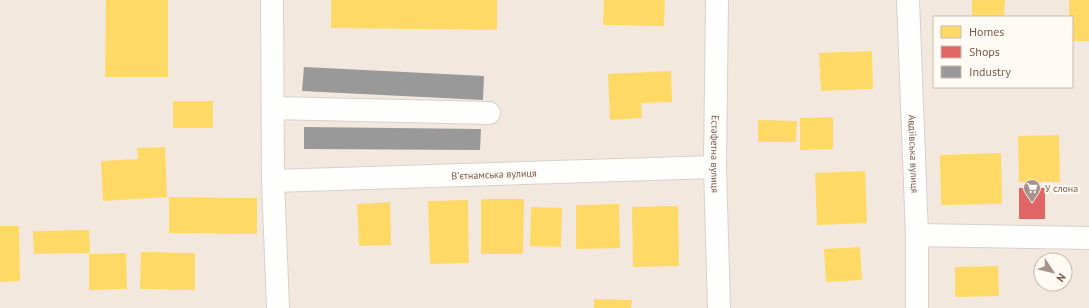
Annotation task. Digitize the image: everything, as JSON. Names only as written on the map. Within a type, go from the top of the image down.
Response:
[{"type":"street","points":[[272,0],[273,181],[278,308]]},
{"type":"street","name":"Естафетна вулиця","points":[[717,0],[714,167],[719,308]]},
{"type":"street","name":"Авдіївська вулиця","points":[[908,0],[917,235],[917,308]]},
{"type":"street","points":[[273,108],[489,113]]},
{"type":"street","name":"Вʼєтнамська вулиця","points":[[273,181],[714,167]]},
{"type":"street","points":[[917,235],[1089,238]]},
{"type":"shaded area","points":[[0,0],[1089,0],[1089,308],[0,308]]},
{"type":"building: Homes","points":[[106,0],[168,0],[168,77],[105,77]]},
{"type":"building: Homes","points":[[331,0],[497,0],[497,30],[331,28]]},
{"type":"building: Homes","points":[[604,0],[665,0],[664,26],[603,25]]},
{"type":"building: Homes","points":[[972,0],[1005,0],[1004,16],[972,16]]},
{"type":"building: Homes","points":[[1069,0],[1089,0],[1089,41],[1073,41],[1073,16],[1069,16]]},
{"type":"building: Homes","points":[[872,51],[873,89],[821,91],[819,53]]},
{"type":"building: Homes","points":[[671,71],[672,102],[641,103],[642,118],[610,120],[608,74]]},
{"type":"building: Homes","points":[[173,101],[213,101],[213,128],[173,128]]},
{"type":"building: Homes","points":[[833,117],[833,149],[800,150],[800,118]]},
{"type":"building: Homes","points":[[758,120],[797,121],[796,142],[758,142]]},
{"type":"building: Homes","points":[[1059,135],[1060,182],[1019,182],[1018,136]]},
{"type":"building: Homes","points":[[165,147],[167,197],[103,201],[101,161],[138,159],[137,148]]},
{"type":"building: Homes","points":[[1001,153],[1002,204],[941,205],[940,155]]},
{"type":"building: Homes","points":[[865,171],[867,223],[817,225],[815,173]]},
{"type":"building: Homes","points":[[169,197],[257,198],[257,234],[169,233]]},
{"type":"building: Homes","points":[[481,199],[524,199],[523,254],[481,254]]},
{"type":"building: Homes","points":[[468,200],[469,263],[430,264],[428,201]]},
{"type":"building: Homes","points":[[390,202],[391,245],[359,246],[357,204]]},
{"type":"building: Homes","points":[[619,204],[620,248],[576,249],[576,205]]},
{"type":"building: Homes","points":[[678,206],[679,266],[633,267],[632,207]]},
{"type":"building: Homes","points":[[531,207],[562,208],[561,247],[530,246]]},
{"type":"building: Homes","points":[[0,226],[19,226],[20,281],[0,282]]},
{"type":"building: Homes","points":[[89,230],[90,253],[34,254],[33,231]]},
{"type":"building: Homes","points":[[860,247],[862,280],[826,282],[824,249]]},
{"type":"building: Homes","points":[[141,252],[195,253],[195,290],[140,289]]},
{"type":"building: Homes","points":[[126,253],[127,289],[89,290],[89,254]]},
{"type":"building: Homes","points":[[998,266],[999,296],[955,297],[955,267]]},
{"type":"building: Homes","points":[[594,299],[632,300],[631,308],[594,308]]},
{"type":"building: Shops","name":"У слона","points":[[1019,188],[1045,188],[1045,219],[1019,219]]},
{"type":"building: Industry","points":[[304,67],[484,76],[483,100],[302,91]]},
{"type":"building: Industry","points":[[304,127],[481,129],[480,150],[304,149]]},
{"type":"place","name":"У слона","points":[[1032,203]]}]
